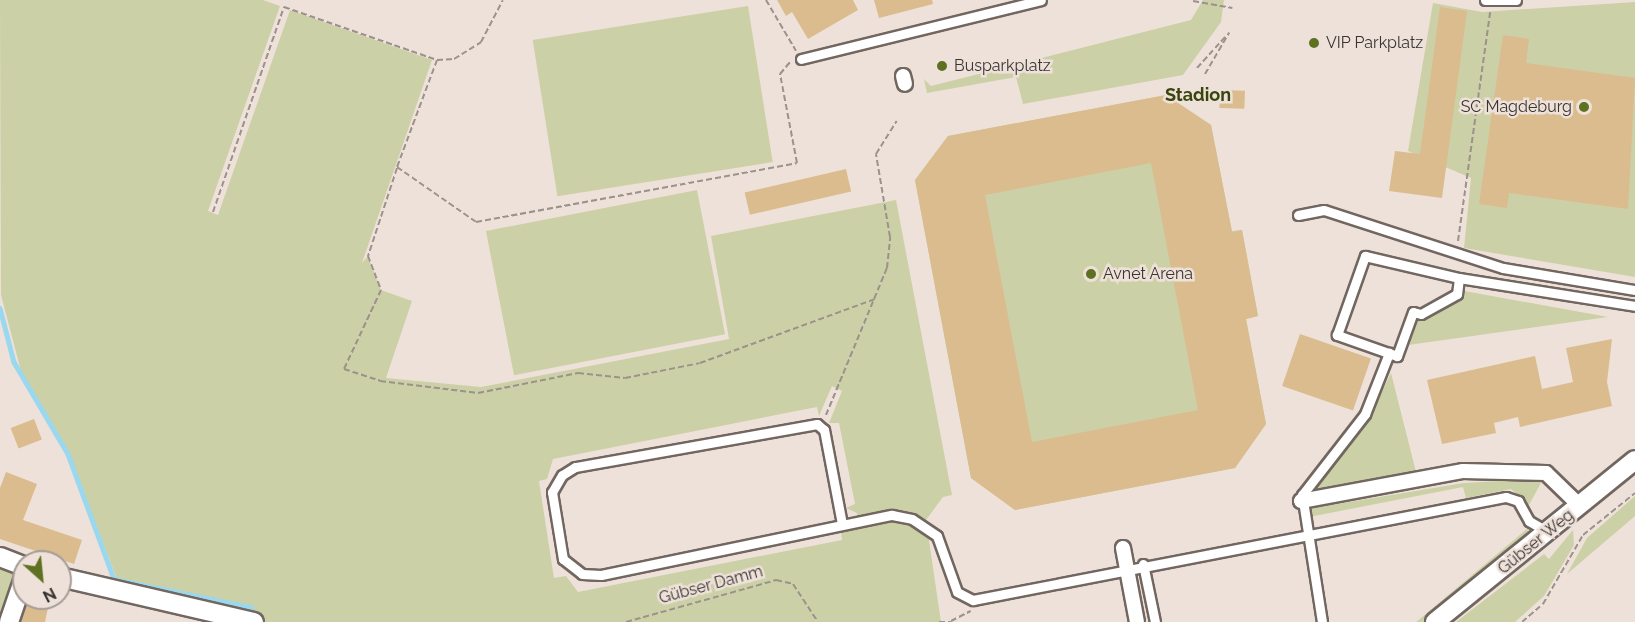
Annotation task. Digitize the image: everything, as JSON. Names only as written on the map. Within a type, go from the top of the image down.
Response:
[{"type":"street","name":"Gübser Weg","points":[[1435,622],[1635,460]]},
{"type":"street","points":[[1301,501],[1463,471],[1546,473],[1580,506]]},
{"type":"street","points":[[1123,548],[1137,622]]},
{"type":"street","points":[[72,580],[254,622]]},
{"type":"lane","points":[[801,59],[1041,0]]},
{"type":"lane","points":[[1485,0],[1516,0]]},
{"type":"lane","points":[[1298,215],[1324,210],[1456,255],[1635,290]]},
{"type":"lane","points":[[1459,278],[1457,294],[1421,314],[1413,312],[1397,356],[1337,335],[1365,256],[1459,278],[1635,306]]},
{"type":"lane","points":[[1322,622],[1301,501],[1312,475],[1365,414],[1389,353]]},
{"type":"lane","points":[[842,524],[821,426],[568,470],[552,492],[562,557],[572,569],[596,575],[892,515],[922,524],[944,546],[957,592],[981,599],[1143,564],[1506,497],[1518,501],[1529,521],[1548,532]]},
{"type":"lane","points":[[1143,564],[1155,622]]},
{"type":"path","points":[[213,212],[284,7],[437,60],[454,59],[481,42],[503,0]]},
{"type":"path","points":[[397,167],[479,222],[797,163],[780,74],[790,62],[801,59],[766,0]]},
{"type":"path","points":[[1456,255],[1492,0]]},
{"type":"path","points":[[1193,1],[1232,8]]},
{"type":"path","points":[[1197,68],[1229,33],[1205,74]]},
{"type":"path","points":[[437,60],[397,167],[368,256],[381,290],[344,369],[380,381],[478,393],[582,373],[625,378],[700,363],[875,299]]},
{"type":"path","points":[[821,426],[875,299],[891,245],[876,154],[897,121]]},
{"type":"path","points":[[1522,622],[1543,604],[1583,535],[1635,493]]},
{"type":"path","points":[[1578,531],[1583,535]]},
{"type":"path","name":"Gübser Damm","points":[[626,622],[776,580],[793,584],[818,622]]},
{"type":"path","points":[[939,622],[951,622],[981,599]]},
{"type":"green space","points":[[0,0],[263,0],[280,6],[208,211],[218,215],[290,10],[432,60],[362,263],[368,256],[381,290],[412,301],[386,378],[481,387],[729,339],[711,236],[896,200],[952,495],[943,497],[926,520],[941,622],[254,622],[120,587],[69,454],[22,375],[1,295]],"holes":[[[832,386],[842,391],[829,423],[839,423],[855,504],[846,508],[857,513],[860,528],[841,531],[842,540],[578,592],[566,576],[554,578],[539,481],[547,479],[553,459],[817,407],[819,416]]]},
{"type":"green space","points":[[1203,0],[1224,0],[1221,22],[1183,75],[1023,104],[1016,77],[927,93],[924,79],[931,86],[1191,20]]},
{"type":"green space","points":[[1635,2],[1635,277],[1464,248],[1471,178],[1408,151],[1433,3],[1482,12]]},
{"type":"green space","points":[[748,6],[773,162],[557,196],[533,40]]},
{"type":"green space","name":"Avnet Arena","points":[[1166,95],[1211,125],[1232,231],[1242,230],[1258,316],[1246,319],[1266,424],[1235,468],[1015,510],[971,478],[915,180],[948,136]]},
{"type":"green space","points":[[697,190],[725,334],[514,375],[486,231]]},
{"type":"green space","points":[[1459,290],[1608,317],[1401,346],[1413,312],[1421,314]]},
{"type":"green space","points":[[1391,373],[1416,472],[1313,491],[1364,428]]},
{"type":"green space","points":[[1534,474],[1542,481],[1529,505],[1511,489],[1466,498],[1463,487],[1309,517],[1309,509],[1319,507],[1464,483],[1533,479]]},
{"type":"green space","points":[[1635,496],[1635,516],[1567,574],[1587,538]]},
{"type":"green space","points":[[1527,529],[1532,535],[1429,622],[1416,622]]},
{"type":"green space","points":[[1573,530],[1574,545],[1544,596],[1515,622],[1456,622],[1544,554],[1549,559]]},
{"type":"green space","points":[[0,564],[12,568],[12,589],[0,621]]},
{"type":"building","points":[[777,0],[853,0],[858,10],[808,39],[792,12],[786,16]]},
{"type":"building","points":[[874,0],[932,0],[933,4],[879,18]]},
{"type":"building","points":[[1440,7],[1467,11],[1442,198],[1389,191],[1395,151],[1420,154]]},
{"type":"building","name":"SC Magdeburg","points":[[1503,35],[1529,39],[1526,63],[1635,78],[1628,209],[1509,193],[1507,208],[1479,204]]},
{"type":"building","points":[[1220,90],[1245,91],[1244,109],[1219,108]]},
{"type":"building","name":"Avnet Arena","points":[[1166,95],[1211,125],[1232,232],[1242,230],[1258,316],[1246,319],[1266,424],[1235,468],[1015,510],[971,478],[915,180],[948,136]],"holes":[[[1151,163],[1198,410],[1032,442],[985,195]]]},
{"type":"building","points":[[846,169],[851,191],[750,215],[745,192]]},
{"type":"building","points":[[1300,334],[1371,358],[1353,410],[1282,386]]},
{"type":"building","points":[[1612,339],[1607,382],[1612,406],[1520,427],[1518,417],[1494,423],[1496,433],[1442,444],[1427,380],[1535,356],[1542,389],[1573,382],[1566,348]]},
{"type":"building","points":[[34,419],[42,440],[19,448],[11,428]]},
{"type":"building","points":[[6,472],[37,484],[23,520],[82,540],[74,564],[72,563],[72,550],[33,550],[0,539],[0,488]]},
{"type":"building","points":[[25,610],[48,610],[45,622],[21,622]]},
{"type":"waterway","points":[[0,308],[14,362],[68,454],[114,579],[251,607]]},
{"type":"place","name":"VIP Parkplatz","points":[[1314,43]]},
{"type":"place","name":"Busparkplatz","points":[[942,66]]},
{"type":"place","name":"SC Magdeburg","points":[[1584,107]]},
{"type":"place","name":"Avnet Arena","points":[[1091,274]]},
{"type":"district","name":"Stadion","points":[[1198,95]]}]
